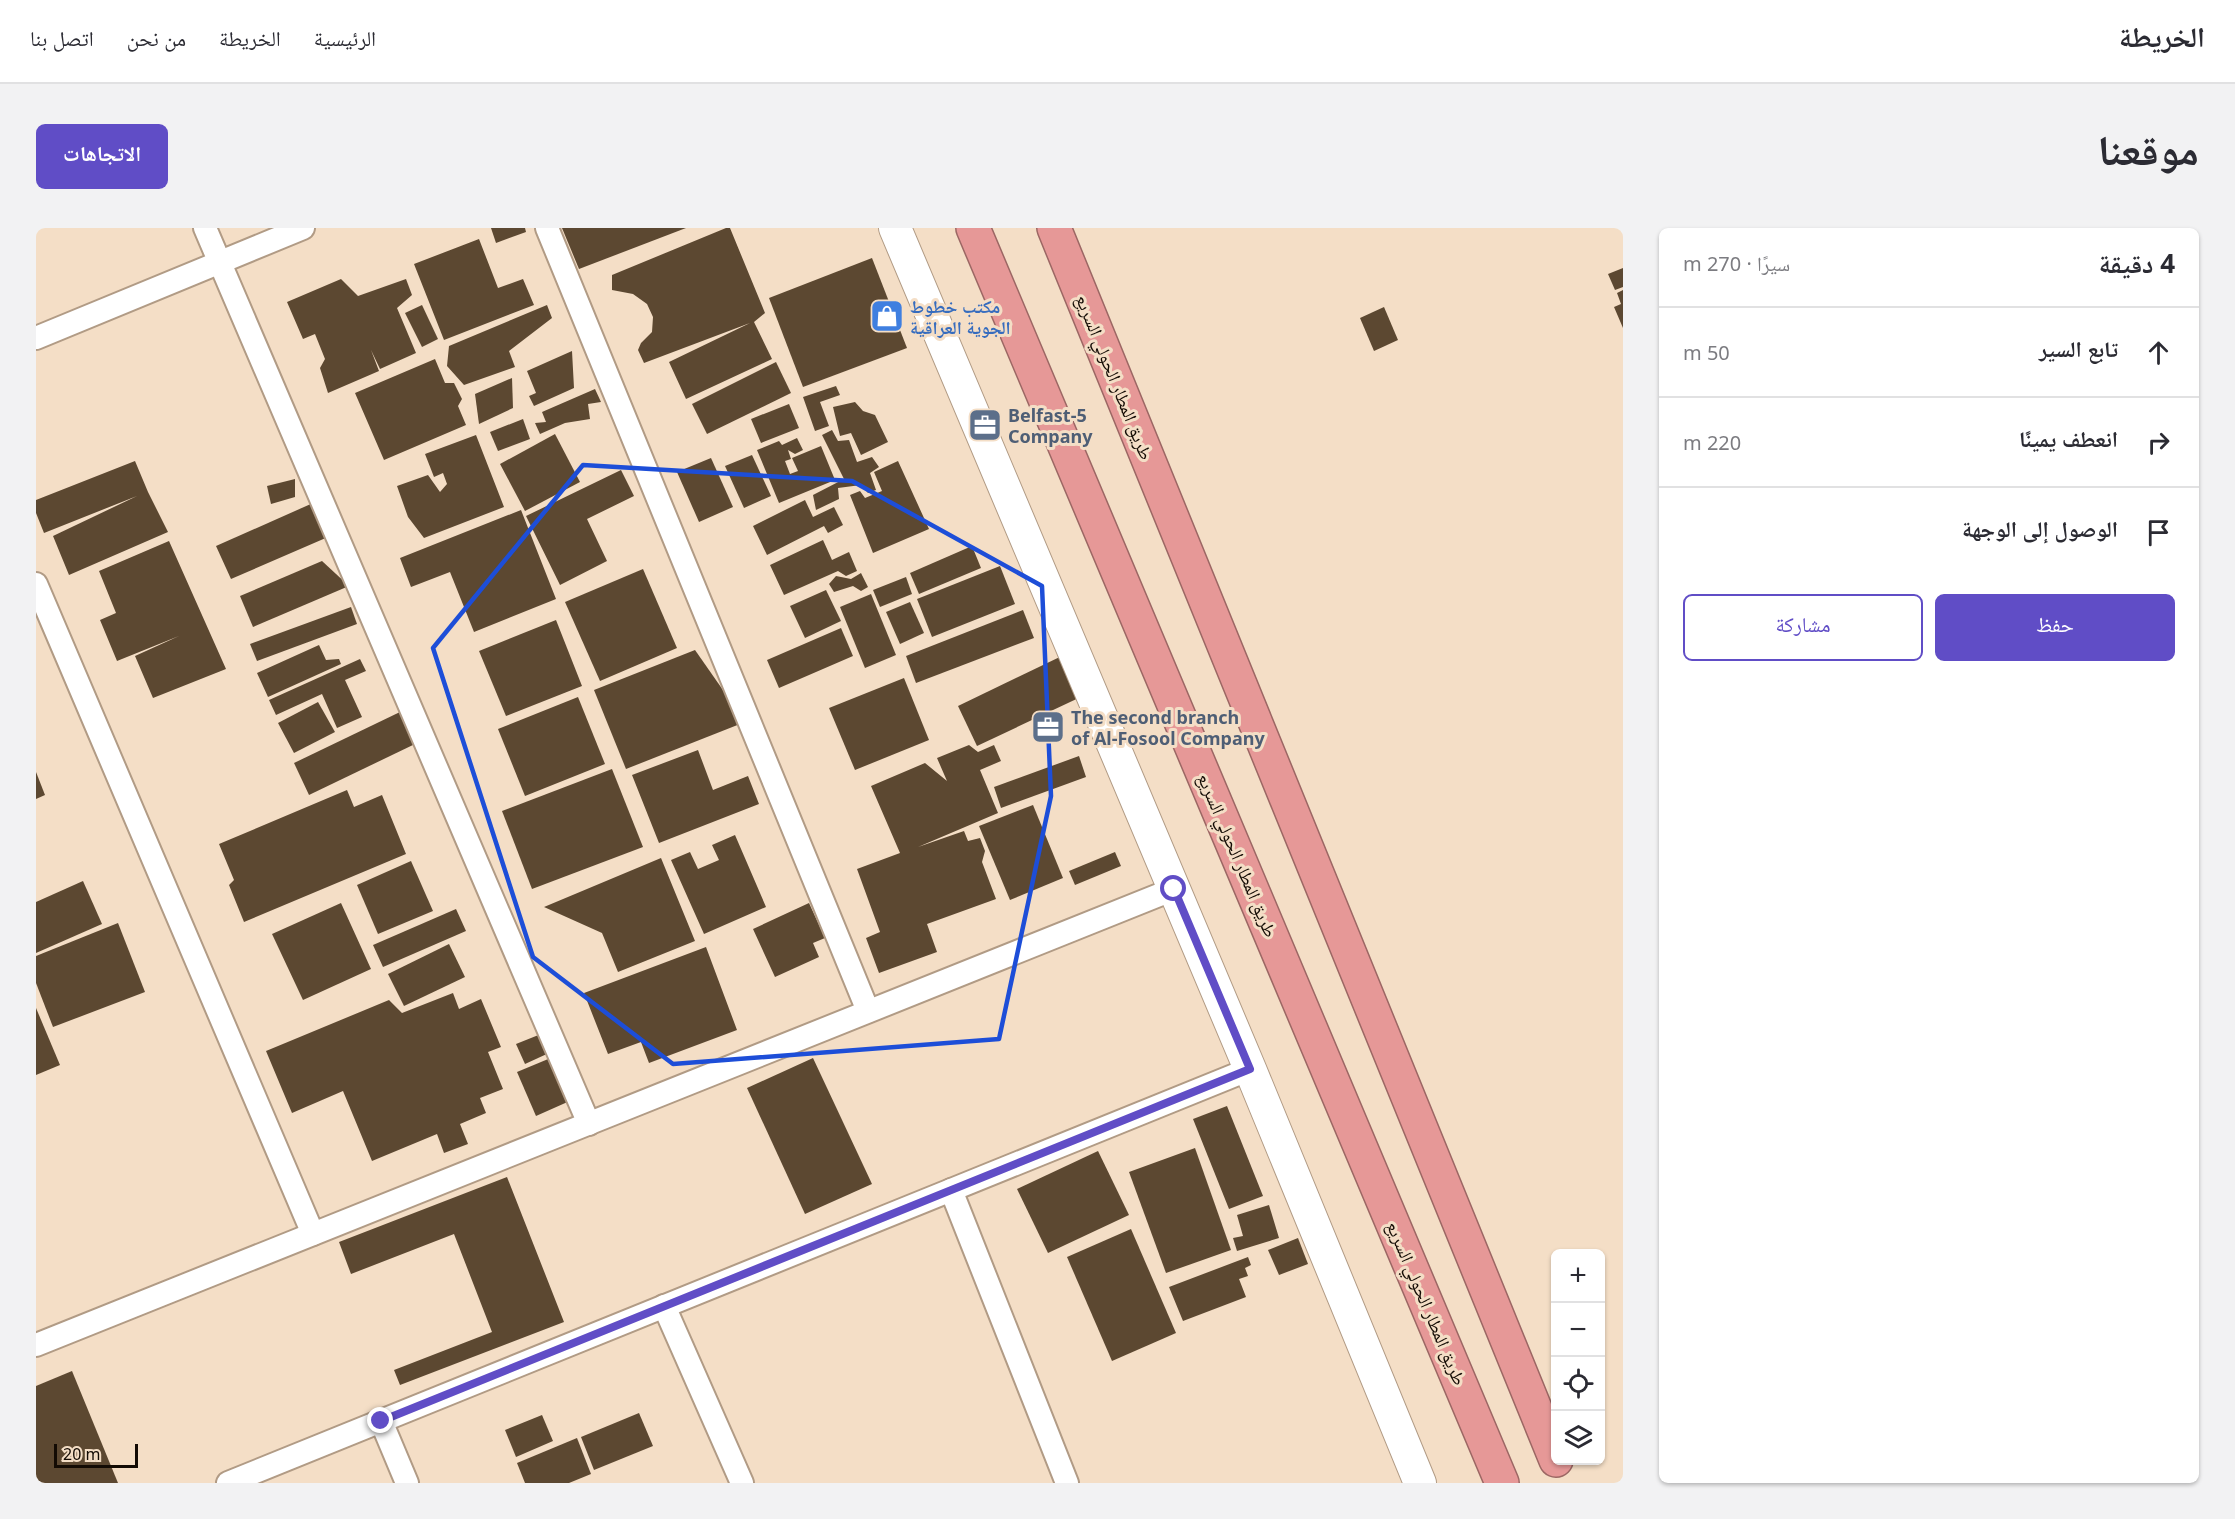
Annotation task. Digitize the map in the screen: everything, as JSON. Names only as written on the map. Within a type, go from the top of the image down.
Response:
[{"type":"highway","name":"طريق المطار الحولي السريع","points":[[973,228],[1502,1483]]},
{"type":"highway","name":"طريق المطار الحولي السريع","points":[[1054,228],[1551,1448]]},
{"type":"highway","name":"طريق المطار الحولي السريع","points":[[1558,1465],[1565,1483]]},
{"type":"street","points":[[205,228],[589,1124]]},
{"type":"street","points":[[36,338],[303,228]]},
{"type":"street","points":[[547,228],[868,1011]]},
{"type":"street","points":[[895,228],[1250,1069],[1420,1483]]},
{"type":"street","points":[[36,584],[313,1234]]},
{"type":"street","points":[[36,1345],[1174,889]]},
{"type":"street","points":[[228,1483],[1250,1069]]},
{"type":"street","points":[[951,1190],[1067,1483]]},
{"type":"street","points":[[664,1306],[742,1483]]},
{"type":"street","points":[[381,1421],[407,1483]]},
{"type":"highlighted area","points":[[583,465],[852,481],[1042,586],[1051,796],[999,1039],[673,1064],[533,957],[433,648]]},
{"type":"building","points":[[491,228],[525,228],[526,232],[496,243]]},
{"type":"building","points":[[562,228],[686,228],[579,269]]},
{"type":"building","points":[[730,228],[765,313],[754,322],[772,359],[686,399],[669,362],[750,323],[644,363],[638,350],[641,343],[652,332],[653,317],[647,304],[633,294],[612,290],[612,275]]},
{"type":"building","points":[[479,239],[498,288],[523,279],[534,305],[444,340],[414,264]]},
{"type":"building","points":[[872,258],[907,348],[803,387],[769,298]]},
{"type":"building","points":[[1623,268],[1623,287],[1615,290],[1608,274]]},
{"type":"building","points":[[341,279],[358,296],[406,279],[412,295],[397,308],[416,353],[380,369],[371,350],[379,371],[328,393],[320,368],[325,359],[315,334],[303,339],[287,302]]},
{"type":"building","points":[[1623,290],[1623,328],[1614,307],[1621,304],[1617,293]]},
{"type":"building","points":[[422,305],[438,339],[422,347],[405,313]]},
{"type":"building","points":[[547,305],[552,318],[509,351],[515,367],[464,385],[447,366],[449,346]]},
{"type":"building","points":[[1384,307],[1398,340],[1374,351],[1360,318]]},
{"type":"building","points":[[572,351],[574,388],[534,406],[529,396],[536,393],[527,371]]},
{"type":"building","points":[[435,359],[445,383],[454,383],[462,399],[458,406],[466,425],[384,460],[355,393]]},
{"type":"building","points":[[776,362],[791,393],[707,434],[692,404]]},
{"type":"building","points":[[512,378],[513,408],[479,424],[475,394]]},
{"type":"building","points":[[836,386],[840,395],[820,402],[829,426],[815,431],[803,397]]},
{"type":"building","points":[[595,389],[601,402],[588,404],[590,419],[565,423],[540,434],[535,423],[546,422],[542,412]]},
{"type":"building","points":[[855,402],[863,411],[875,415],[888,442],[861,455],[851,433],[840,436],[833,407]]},
{"type":"building","points":[[789,404],[799,428],[761,443],[751,419]]},
{"type":"building","points":[[523,419],[530,439],[498,451],[490,432]]},
{"type":"building","points":[[832,430],[838,441],[849,440],[857,462],[872,457],[879,467],[870,473],[876,490],[868,493],[861,485],[838,488],[839,499],[816,510],[813,495],[844,479],[822,435]]},
{"type":"building","points":[[555,434],[580,482],[525,511],[500,464]]},
{"type":"building","points":[[476,435],[504,507],[424,538],[408,517],[397,486],[428,475],[440,492],[447,484],[443,473],[434,477],[425,454]]},
{"type":"building","points":[[797,438],[803,450],[795,454],[788,450],[791,459],[785,461],[790,474],[798,471],[792,458],[821,446],[835,480],[779,503],[757,450],[779,441],[782,445]]},
{"type":"building","points":[[752,455],[771,496],[744,508],[725,466]]},
{"type":"building","points":[[711,458],[733,507],[699,522],[677,472]]},
{"type":"building","points":[[135,461],[168,532],[69,575],[53,536],[137,496],[44,533],[36,513],[36,500]]},
{"type":"building","points":[[898,461],[929,529],[873,553],[850,495],[860,491],[865,498],[882,491],[874,472]]},
{"type":"building","points":[[621,470],[634,496],[587,519],[607,561],[560,585],[526,516]]},
{"type":"building","points":[[295,479],[295,497],[271,504],[267,486]]},
{"type":"building","points":[[805,500],[813,517],[834,507],[843,525],[828,533],[824,526],[767,555],[753,526]]},
{"type":"building","points":[[313,503],[328,537],[231,579],[216,546]]},
{"type":"building","points":[[521,510],[556,599],[474,632],[450,572],[411,587],[400,558]]},
{"type":"building","points":[[823,540],[832,560],[849,552],[857,571],[846,576],[838,571],[784,595],[770,565]]},
{"type":"building","points":[[169,541],[226,669],[153,698],[135,656],[179,636],[117,661],[100,620],[116,613],[99,571]]},
{"type":"building","points":[[972,546],[981,568],[919,594],[910,573]]},
{"type":"building","points":[[322,561],[349,586],[253,627],[240,596]]},
{"type":"building","points":[[1000,566],[1015,604],[932,637],[917,599]]},
{"type":"building","points":[[643,569],[677,648],[600,681],[565,602]]},
{"type":"building","points":[[861,573],[868,587],[861,591],[853,586],[834,592],[829,584],[836,576],[851,579]]},
{"type":"building","points":[[906,577],[912,594],[880,607],[873,590]]},
{"type":"building","points":[[826,590],[841,621],[805,638],[790,606]]},
{"type":"building","points":[[871,594],[896,655],[865,668],[840,607]]},
{"type":"building","points":[[910,602],[924,633],[900,644],[886,612]]},
{"type":"building","points":[[351,607],[357,624],[257,661],[250,644]]},
{"type":"building","points":[[1023,610],[1034,638],[916,683],[906,656]]},
{"type":"building","points":[[556,620],[582,686],[506,716],[479,651]]},
{"type":"building","points":[[841,628],[853,656],[779,688],[767,660]]},
{"type":"building","points":[[319,645],[326,660],[339,659],[341,664],[268,697],[257,673]]},
{"type":"building","points":[[695,650],[732,703],[740,724],[626,769],[594,690]]},
{"type":"building","points":[[1066,654],[1085,695],[977,746],[958,706]]},
{"type":"building","points":[[360,659],[366,671],[345,680],[362,717],[337,728],[322,694],[276,715],[269,700]]},
{"type":"building","points":[[904,678],[929,740],[855,770],[829,708]]},
{"type":"building","points":[[578,697],[605,764],[525,796],[498,729]]},
{"type":"building","points":[[318,702],[335,732],[294,753],[278,723]]},
{"type":"building","points":[[400,712],[415,744],[309,795],[294,763]]},
{"type":"building","points":[[969,745],[978,752],[994,745],[1001,761],[980,770],[998,813],[918,847],[964,831],[968,841],[980,838],[985,851],[982,862],[996,899],[927,924],[937,952],[879,973],[866,938],[880,932],[857,869],[900,853],[871,786],[925,763],[947,781],[937,758]]},
{"type":"building","points":[[698,750],[713,790],[748,776],[759,804],[659,843],[632,775]]},
{"type":"building","points":[[1079,756],[1086,777],[1001,808],[994,787]]},
{"type":"building","points":[[612,769],[643,847],[532,889],[502,811]]},
{"type":"building","points":[[36,772],[45,795],[36,799]]},
{"type":"building","points":[[347,790],[354,807],[382,795],[406,854],[244,922],[229,885],[234,880],[219,844]]},
{"type":"building","points":[[1033,805],[1063,878],[1010,900],[979,826]]},
{"type":"building","points":[[735,835],[766,907],[704,934],[671,860],[690,852],[698,869],[719,860],[712,845]]},
{"type":"building","points":[[1115,852],[1121,866],[1075,885],[1069,871]]},
{"type":"building","points":[[661,858],[695,941],[618,972],[602,933],[544,907]]},
{"type":"building","points":[[411,861],[433,911],[378,934],[357,885]]},
{"type":"building","points":[[83,881],[102,924],[36,953],[36,902]]},
{"type":"building","points":[[341,903],[371,969],[303,1000],[272,934]]},
{"type":"building","points":[[809,903],[825,938],[813,943],[819,957],[775,977],[753,929]]},
{"type":"building","points":[[456,909],[466,931],[383,967],[373,945]]},
{"type":"building","points":[[118,923],[145,992],[53,1027],[36,983],[36,956]]},
{"type":"building","points":[[449,944],[465,977],[404,1006],[388,974]]},
{"type":"building","points":[[706,947],[737,1030],[649,1063],[641,1042],[608,1054],[584,993]]},
{"type":"building","points":[[453,993],[459,1009],[481,999],[501,1047],[488,1052],[503,1089],[480,1098],[486,1113],[460,1124],[468,1144],[444,1153],[437,1134],[372,1161],[343,1091],[292,1113],[266,1051],[389,1000],[402,1013]]},
{"type":"building","points":[[36,1008],[60,1065],[36,1075]]},
{"type":"building","points":[[541,1034],[549,1053],[525,1064],[516,1044]]},
{"type":"building","points":[[553,1057],[572,1100],[536,1116],[517,1072]]},
{"type":"building","points":[[813,1058],[872,1184],[805,1214],[747,1088]]},
{"type":"building","points":[[1227,1106],[1263,1196],[1229,1209],[1193,1119]]},
{"type":"building","points":[[1195,1148],[1231,1250],[1166,1273],[1129,1172]]},
{"type":"building","points":[[1098,1151],[1129,1215],[1048,1253],[1017,1189]]},
{"type":"building","points":[[507,1177],[564,1322],[400,1385],[394,1370],[492,1332],[454,1234],[351,1274],[339,1242]]},
{"type":"building","points":[[1269,1205],[1279,1238],[1237,1251],[1233,1238],[1243,1236],[1237,1215]]},
{"type":"building","points":[[1131,1229],[1176,1333],[1112,1361],[1067,1257]]},
{"type":"building","points":[[1298,1238],[1308,1264],[1279,1275],[1268,1250]]},
{"type":"building","points":[[1248,1257],[1251,1265],[1245,1268],[1248,1276],[1239,1279],[1246,1297],[1183,1321],[1169,1287]]},
{"type":"building","points":[[72,1371],[118,1483],[36,1483],[36,1386]]},
{"type":"building","points":[[639,1413],[653,1446],[594,1470],[581,1437]]},
{"type":"building","points":[[542,1415],[553,1441],[516,1457],[505,1430]]},
{"type":"building","points":[[577,1438],[591,1474],[569,1483],[525,1483],[517,1463]]},
{"type":"place","name":"مكتب خطوط الجوية العراقية","points":[[887,316]]},
{"type":"place","name":"Belfast-5 Company","points":[[985,425]]},
{"type":"place","name":"The second branch of Al-Fosool Company","points":[[1048,727]]},
{"type":"route","points":[[381,1421],[1250,1069],[1174,889]]}]
